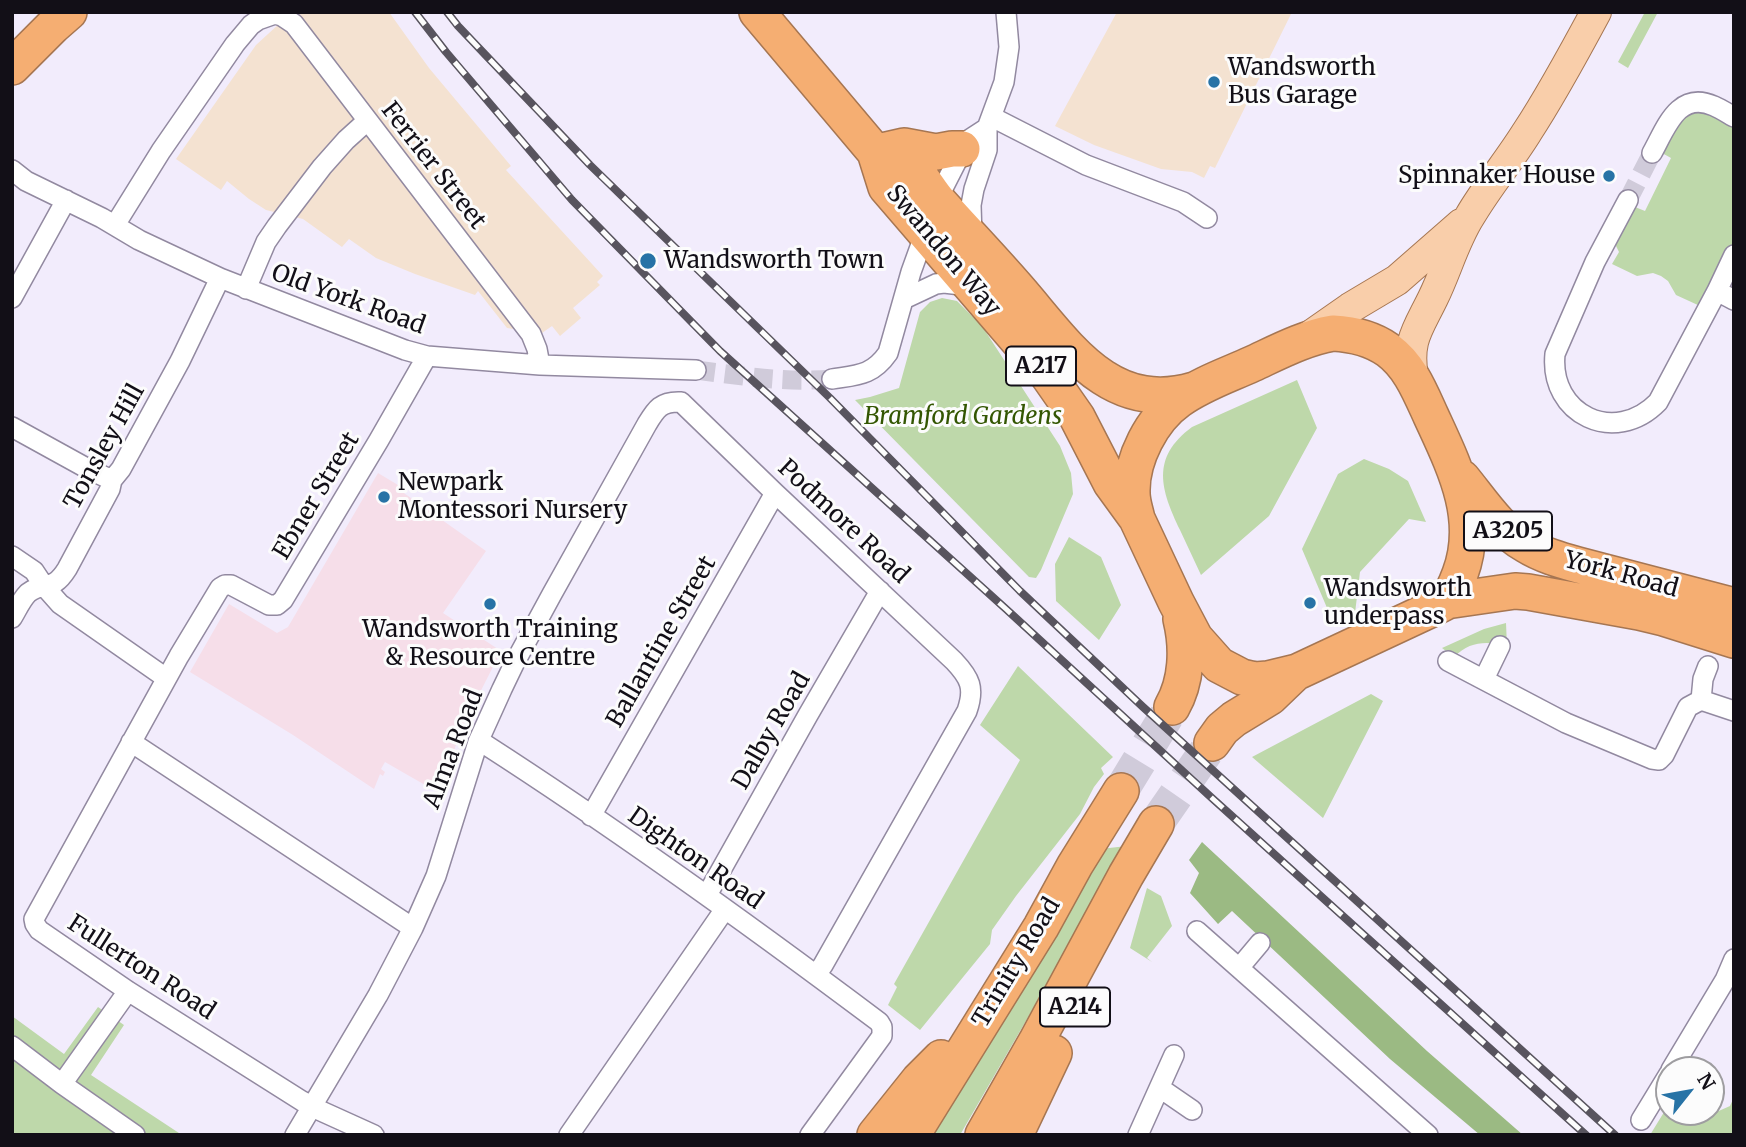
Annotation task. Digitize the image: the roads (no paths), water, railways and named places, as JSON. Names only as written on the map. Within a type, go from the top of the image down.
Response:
[{"type":"highway","points":[[12,66],[69,12]]},
{"type":"highway","name":"Swandon Way","points":[[757,12],[875,152],[886,187],[1047,374],[1077,417],[1111,483],[1137,519]]},
{"type":"highway","points":[[875,152],[904,146],[936,152],[953,149],[980,131]]},
{"type":"highway","name":"Swandon Way","points":[[875,152],[909,165],[1076,357],[1098,375],[1115,385],[1142,393],[1173,394],[1198,388]]},
{"type":"highway","name":"A217","points":[[1332,333],[1361,336],[1388,350],[1413,378],[1457,472],[1469,538],[1464,564],[1446,601],[1297,672],[1255,680],[1232,673],[1219,665],[1195,638],[1137,519],[1132,491],[1142,447],[1158,421],[1177,401],[1198,388],[1303,340],[1332,333]]},
{"type":"highway","name":"York Road","points":[[1457,472],[1504,527],[1538,551],[1578,565],[1734,606]]},
{"type":"highway","name":"York Road","points":[[1446,601],[1528,592],[1639,612],[1734,640]]},
{"type":"highway","points":[[1172,707],[1180,694],[1186,648],[1185,633],[1176,602]]},
{"type":"highway","points":[[1212,743],[1222,729],[1270,697],[1297,672]]},
{"type":"highway","name":"Trinity Road","points":[[912,1135],[1041,927],[1121,790]]},
{"type":"highway","name":"Trinity Road","points":[[983,1135],[1156,824]]},
{"type":"highway","name":"A214","points":[[1015,1135],[1091,973],[1126,875]]},
{"type":"highway","name":"A214","points":[[875,1135],[919,1080],[991,1007]]},
{"type":"main road","name":"A217","points":[[1413,378],[1410,351],[1413,337],[1469,217],[1506,165],[1550,94],[1596,12]]},
{"type":"main road","name":"A217","points":[[1303,340],[1397,280],[1469,217]]},
{"type":"street","points":[[837,379],[871,371],[883,361],[892,344],[937,200],[980,131],[1004,82],[1009,47],[1006,12]]},
{"type":"street","name":"Ferrier Street","points":[[115,225],[161,151],[235,44],[251,25],[268,15],[282,16],[293,24],[531,334],[540,365]]},
{"type":"street","points":[[1652,153],[1675,113],[1683,105],[1711,105],[1734,117]]},
{"type":"street","points":[[246,289],[266,242],[277,226],[322,167],[367,121]]},
{"type":"street","points":[[980,131],[1086,165],[1183,202],[1207,218]]},
{"type":"street","points":[[972,237],[971,205],[987,150],[980,131]]},
{"type":"street","name":"Old York Road","points":[[14,175],[115,225],[139,240],[220,278],[405,351],[427,356],[540,365],[696,370]]},
{"type":"street","points":[[12,298],[66,200]]},
{"type":"street","points":[[1629,200],[1595,262],[1555,354],[1553,366],[1556,383],[1576,411],[1599,422],[1611,424],[1633,420],[1651,410],[1725,295],[1734,255]]},
{"type":"street","name":"Tonsley Hill","points":[[12,618],[26,595],[52,583],[106,496],[180,361],[220,278]]},
{"type":"street","points":[[904,299],[936,284],[971,286]]},
{"type":"street","name":"Ebner Street","points":[[220,588],[231,585],[269,606],[283,600],[427,356]]},
{"type":"street","name":"Podmore Road","points":[[681,402],[954,661],[969,680],[972,696],[967,711],[816,975]]},
{"type":"street","name":"Alma Road","points":[[295,1135],[378,995],[414,928],[436,876],[478,743],[514,664],[656,409],[664,404],[681,402]]},
{"type":"street","points":[[12,427],[112,481]]},
{"type":"street","name":"Ballantine Street","points":[[591,816],[775,493]]},
{"type":"street","points":[[12,556],[52,583],[56,601],[166,678]]},
{"type":"street","name":"Fullerton Road","points":[[220,588],[166,678],[34,919],[35,924],[39,930],[128,991],[311,1106],[374,1135]]},
{"type":"street","name":"Dalby Road","points":[[707,895],[880,591]]},
{"type":"street","points":[[1484,679],[1500,646]]},
{"type":"street","points":[[1448,661],[1566,723],[1652,759],[1659,760],[1664,755],[1688,707],[1701,699]]},
{"type":"street","points":[[1701,699],[1703,679],[1708,666]]},
{"type":"street","points":[[1701,699],[1734,711]]},
{"type":"street","points":[[131,742],[414,928]]},
{"type":"street","name":"Dighton Road","points":[[478,743],[537,778],[707,895],[879,1021],[882,1036],[810,1135]]},
{"type":"street","points":[[569,1135],[725,909]]},
{"type":"street","points":[[1197,931],[1428,1135]]},
{"type":"street","points":[[1239,968],[1260,943]]},
{"type":"street","points":[[1680,1056],[1734,960]]},
{"type":"street","points":[[62,1084],[128,991]]},
{"type":"street","points":[[12,1046],[135,1135]]},
{"type":"street","points":[[1138,1135],[1174,1055]]},
{"type":"street","points":[[1160,1088],[1192,1110]]},
{"type":"street","points":[[1641,1120],[1655,1097]]},
{"type":"tunnel","points":[[1628,200],[1652,153]]},
{"type":"tunnel","points":[[696,370],[747,377],[832,379]]},
{"type":"tunnel","points":[[1121,791],[1172,707]]},
{"type":"tunnel","points":[[1156,824],[1212,743]]},
{"type":"railway","points":[[415,12],[572,200],[720,351],[1586,1135]]},
{"type":"railway","points":[[447,12],[590,165],[830,398],[1020,591],[1143,707],[1615,1135]]},
{"type":"place","name":"Wandsworth Bus Garage","points":[[1214,82]]},
{"type":"place","name":"Spinnaker House","points":[[1609,176]]},
{"type":"place","name":"Wandsworth Town","points":[[648,261]]},
{"type":"place","name":"Newpark Montessori Nursery","points":[[384,497]]},
{"type":"place","name":"Wandsworth underpass","points":[[1310,603]]},
{"type":"place","name":"Wandsworth Training & Resource Centre","points":[[490,604]]},
{"type":"park label","name":"Bramford Gardens","points":[[963,417]]}]
